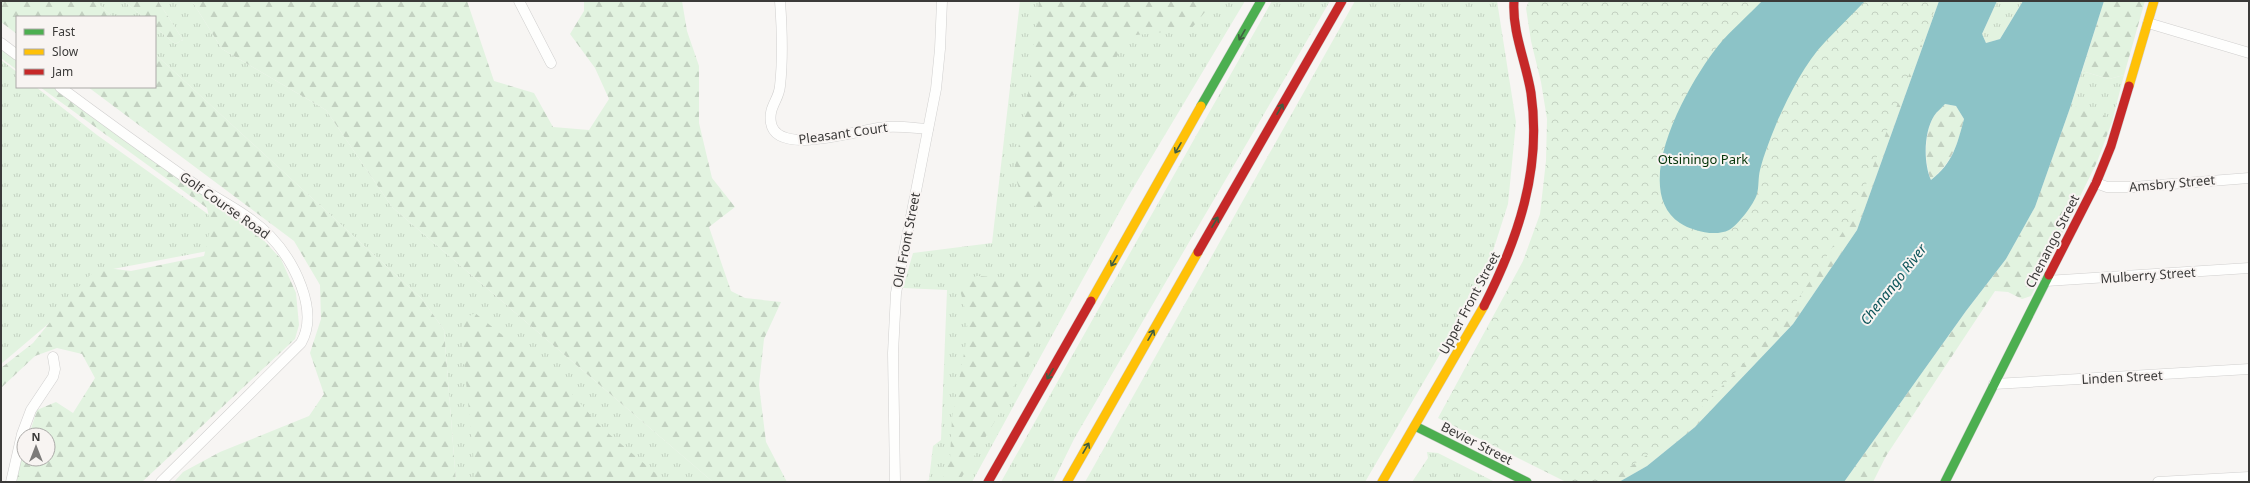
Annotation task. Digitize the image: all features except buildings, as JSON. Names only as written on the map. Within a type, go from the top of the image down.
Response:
[{"type":"main road","points":[[988,482],[1262,1]]},
{"type":"main road","points":[[1068,482],[1342,1]]},
{"type":"main road","name":"Upper Front Street","points":[[1382,482],[1490,298],[1509,256],[1524,216],[1532,175],[1534,114],[1529,78],[1514,26],[1514,1]]},
{"type":"main road","name":"Chenango Street","points":[[1945,482],[2096,183],[2111,146],[2154,1]]},
{"type":"main road","name":"Upper Front Street","points":[[1504,5],[1509,22],[1514,26]]},
{"type":"main road","name":"Bevier Street","points":[[1415,426],[1527,482]]},
{"type":"street","points":[[519,1],[551,63]]},
{"type":"street","name":"Pleasant Court","points":[[780,1],[780,88],[770,109],[771,124],[775,133],[789,140],[809,141],[885,127],[928,129]]},
{"type":"street","name":"Old Front Street","points":[[894,482],[893,353],[896,292],[928,129],[940,49],[942,1]]},
{"type":"street","points":[[2148,24],[2249,53]]},
{"type":"street","points":[[1,43],[16,54]]},
{"type":"street","name":"Golf Course Road","points":[[61,88],[191,182],[261,228],[289,260],[298,276],[306,301],[306,322],[304,337],[301,343],[161,482]]},
{"type":"street","name":"Amsbry Street","points":[[2096,183],[2107,187],[2133,187],[2249,178]]},
{"type":"street","name":"Mulberry Street","points":[[2046,282],[2249,268]]},
{"type":"street","points":[[11,482],[22,434],[32,410],[53,377],[55,369],[53,357]]},
{"type":"street","name":"Linden Street","points":[[1994,384],[2249,369]]},
{"type":"street","points":[[2158,482],[2249,477]]},
{"type":"green space","points":[[1,1],[95,1],[112,16],[16,16],[16,33],[1,22]]},
{"type":"green space","points":[[95,1],[124,1],[142,16],[112,16]]},
{"type":"green space","points":[[124,1],[158,1],[183,40],[175,44],[156,28],[156,16],[142,16]]},
{"type":"green space","points":[[158,1],[192,1],[222,49],[326,110],[392,207],[713,482],[456,482],[444,330],[422,299],[156,55],[156,28],[175,44],[183,40]]},
{"type":"green space","points":[[192,1],[467,1],[494,81],[534,93],[553,127],[589,130],[609,99],[595,68],[570,34],[584,11],[584,1],[682,1],[687,31],[699,66],[699,123],[712,178],[735,207],[709,227],[731,291],[745,298],[781,302],[764,339],[759,385],[766,442],[787,482],[713,482],[392,207],[326,110],[222,49]]},
{"type":"green space","points":[[1020,1],[1245,1],[1126,200],[972,482],[922,482],[929,480],[933,446],[941,440],[947,290],[903,288],[913,253],[992,243]]},
{"type":"green space","points":[[1039,1],[1214,1],[1191,29],[1127,36],[1108,75],[1061,102],[1062,182],[1041,208],[1023,202],[1014,172],[1028,94]]},
{"type":"green space","points":[[1272,1],[1330,1],[1074,439],[1053,482],[1001,482]]},
{"type":"green space","points":[[1355,1],[1497,1],[1516,122],[1508,204],[1484,279],[1365,482],[1085,482]]},
{"type":"green space","name":"Otsiningo Park","points":[[1529,1],[1938,1],[1854,215],[1780,326],[1673,437],[1608,482],[1566,482],[1438,418],[1523,261],[1540,214],[1546,161],[1547,119],[1541,82],[1531,41],[1526,8]]},
{"type":"green space","points":[[1919,1],[1939,1],[1857,230],[1793,324],[1695,427],[1647,466],[1619,482],[1603,482]]},
{"type":"green space","points":[[1997,1],[2023,1],[2000,39],[1986,43],[1982,34]]},
{"type":"green space","points":[[2104,1],[2145,1],[2124,75],[2109,79],[2082,71]]},
{"type":"green space","points":[[1,46],[16,57],[16,69],[1,58]]},
{"type":"green space","points":[[156,55],[422,299],[444,330],[456,482],[174,482],[183,472],[220,452],[309,416],[324,394],[310,353],[321,319],[320,285],[294,241],[89,88],[156,88]]},
{"type":"green space","points":[[1,60],[16,71],[16,88],[37,88],[97,135],[219,222],[208,251],[113,269],[1,364]]},
{"type":"green space","points":[[2082,71],[2109,79],[2124,75],[2112,122],[2070,108]]},
{"type":"green space","points":[[41,88],[57,88],[246,221],[281,259],[296,293],[299,325],[295,339],[142,482],[15,482],[19,467],[56,467],[56,427],[32,427],[37,410],[56,402],[73,413],[95,378],[82,354],[57,348],[35,356],[1,388],[1,368],[33,343],[82,283],[99,267],[131,271],[204,256],[211,226],[207,208]]},
{"type":"green space","points":[[1945,104],[1956,106],[1964,119],[1953,152],[1944,166],[1931,180],[1926,156],[1928,131],[1934,116]]},
{"type":"green space","points":[[2085,105],[2100,112],[2112,122],[2097,162],[2031,296],[2022,299],[2008,292],[1995,291],[1886,456],[1873,482],[1844,482],[1966,311],[2006,259],[2035,207],[2070,108]]},
{"type":"green space","points":[[977,276],[1040,280],[1049,302],[1032,350],[1005,404],[959,482],[941,482],[950,459],[952,418],[968,332],[965,309],[958,282]]},
{"type":"green space","points":[[475,313],[564,385],[602,428],[666,482],[476,482],[461,332],[463,319]]},
{"type":"green space","points":[[1427,452],[1438,453],[1495,482],[1412,482],[1428,458]]},
{"type":"water","points":[[1762,1],[1865,1],[1818,50],[1792,90],[1772,134],[1760,170],[1757,194],[1753,203],[1745,214],[1737,224],[1729,230],[1717,233],[1697,231],[1680,223],[1666,207],[1660,186],[1662,161],[1669,135],[1680,109],[1706,63],[1723,40]]},
{"type":"water","name":"Chenango River","points":[[1939,1],[1997,1],[1982,34],[1986,43],[2000,39],[2023,1],[2104,1],[2070,108],[2035,207],[2006,259],[1966,311],[1844,482],[1619,482],[1647,466],[1695,427],[1793,324],[1857,230]],"holes":[[[1945,104],[1956,106],[1964,119],[1956,145],[1949,160],[1931,180],[1928,173],[1926,156],[1928,130],[1935,114]]]},
{"type":"traffic: fast","points":[[1201,106],[1261,1]]},
{"type":"traffic: fast","points":[[1945,482],[2049,275]]},
{"type":"traffic: fast","points":[[1415,426],[1527,482]]},
{"type":"traffic: slow","points":[[2129,86],[2154,1]]},
{"type":"traffic: slow","points":[[1091,301],[1201,106]]},
{"type":"traffic: slow","points":[[1067,482],[1198,252]]},
{"type":"traffic: slow","points":[[1382,482],[1484,306]]},
{"type":"traffic: jam","points":[[1198,252],[1342,1]]},
{"type":"traffic: jam","points":[[1484,306],[1517,229],[1530,176],[1533,149],[1534,121],[1531,93],[1517,36],[1514,1]]},
{"type":"traffic: jam","points":[[2049,275],[2096,183],[2111,146],[2129,86]]},
{"type":"traffic: jam","points":[[988,482],[1091,301]]}]
